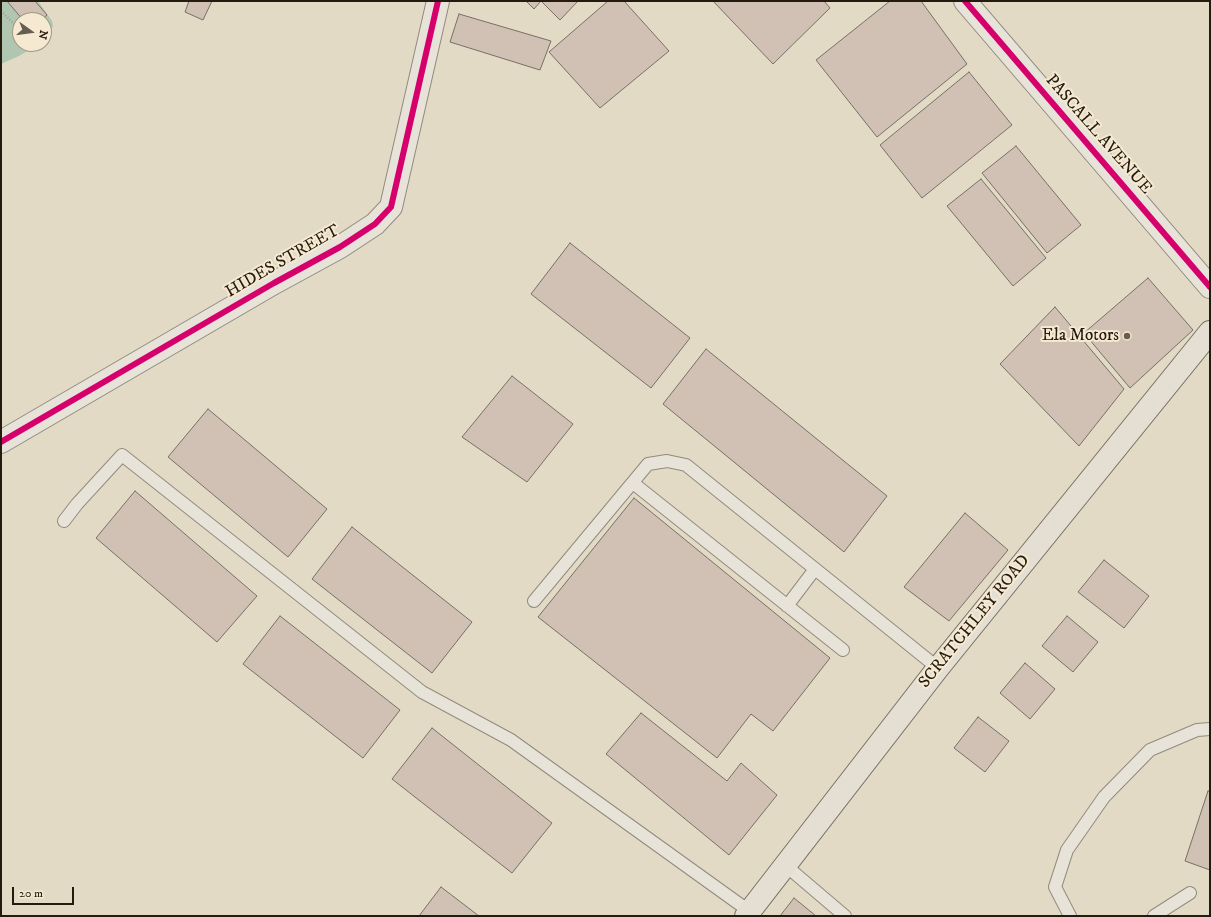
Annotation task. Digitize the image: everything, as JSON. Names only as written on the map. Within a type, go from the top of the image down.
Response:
[{"type":"main road","name":"SCRATCHLEY ROAD","points":[[748,914],[938,668],[1210,332]]},
{"type":"street","name":"HIDES STREET","points":[[1,442],[274,283],[340,247],[375,224],[391,207],[438,1]]},
{"type":"street","name":"PASCALL AVENUE","points":[[965,1],[1210,287]]},
{"type":"lane","points":[[64,521],[77,504],[122,456],[422,692],[511,740],[748,914]]},
{"type":"lane","points":[[534,601],[648,464],[667,461],[686,465],[938,668]]},
{"type":"lane","points":[[633,482],[843,650]]},
{"type":"lane","points":[[787,606],[815,569]]},
{"type":"lane","points":[[1070,916],[1055,887],[1067,850],[1104,797],[1150,750],[1197,730],[1210,729]]},
{"type":"lane","points":[[785,865],[845,916]]},
{"type":"lane","points":[[1154,916],[1190,893]]},
{"type":"path","points":[[1,11],[12,22]]},
{"type":"shaded area","points":[[1,1],[38,1],[46,12],[12,12],[12,52],[26,52],[1,64]]},
{"type":"building","points":[[7,1],[35,1],[44,12],[16,12]]},
{"type":"building","points":[[189,1],[212,1],[203,20],[185,12]]},
{"type":"building","points":[[526,1],[541,1],[534,9]]},
{"type":"building","points":[[541,1],[578,1],[560,20]]},
{"type":"building","points":[[608,1],[624,1],[669,51],[600,108],[549,52]]},
{"type":"building","points":[[713,1],[824,1],[830,8],[773,64]]},
{"type":"building","points":[[890,1],[921,1],[967,64],[877,137],[816,60]]},
{"type":"building","points":[[459,14],[551,41],[540,70],[450,42]]},
{"type":"building","points":[[969,72],[1012,125],[922,198],[880,145]]},
{"type":"building","points":[[1016,146],[1081,225],[1047,253],[982,173]]},
{"type":"building","points":[[981,179],[1046,258],[1013,286],[947,206]]},
{"type":"building","points":[[570,243],[690,338],[651,388],[531,294]]},
{"type":"building","points":[[1148,278],[1193,330],[1130,388],[1084,333]]},
{"type":"building","points":[[1055,307],[1124,389],[1079,446],[1000,364]]},
{"type":"building","points":[[706,349],[887,496],[844,552],[663,404]]},
{"type":"building","points":[[512,376],[573,424],[527,482],[462,437]]},
{"type":"building","points":[[208,409],[327,509],[288,557],[168,457]]},
{"type":"building","points":[[135,491],[257,596],[217,642],[96,538]]},
{"type":"building","points":[[634,498],[830,658],[773,731],[751,714],[717,758],[538,617]]},
{"type":"building","points":[[965,513],[1008,550],[949,621],[904,587]]},
{"type":"building","points":[[352,527],[472,622],[432,673],[312,579]]},
{"type":"building","points":[[1104,560],[1149,596],[1124,628],[1078,592]]},
{"type":"building","points":[[280,616],[400,710],[363,758],[243,664]]},
{"type":"building","points":[[1067,616],[1098,642],[1073,672],[1042,646]]},
{"type":"building","points":[[1025,663],[1055,689],[1030,719],[1000,693]]},
{"type":"building","points":[[641,713],[727,781],[741,763],[777,795],[729,855],[606,754]]},
{"type":"building","points":[[978,717],[1009,741],[985,772],[954,748]]},
{"type":"building","points":[[432,728],[552,823],[512,873],[392,779]]},
{"type":"building","points":[[1208,791],[1210,791],[1210,870],[1185,861]]},
{"type":"building","points":[[441,887],[479,916],[419,916]]},
{"type":"building","points":[[794,898],[816,916],[780,916]]},
{"type":"cycle path","points":[[1,442],[274,283],[340,247],[375,224],[391,207],[438,1]]},
{"type":"cycle path","points":[[965,1],[1210,287]]},
{"type":"place","name":"Ela Motors","points":[[1127,336]]}]
